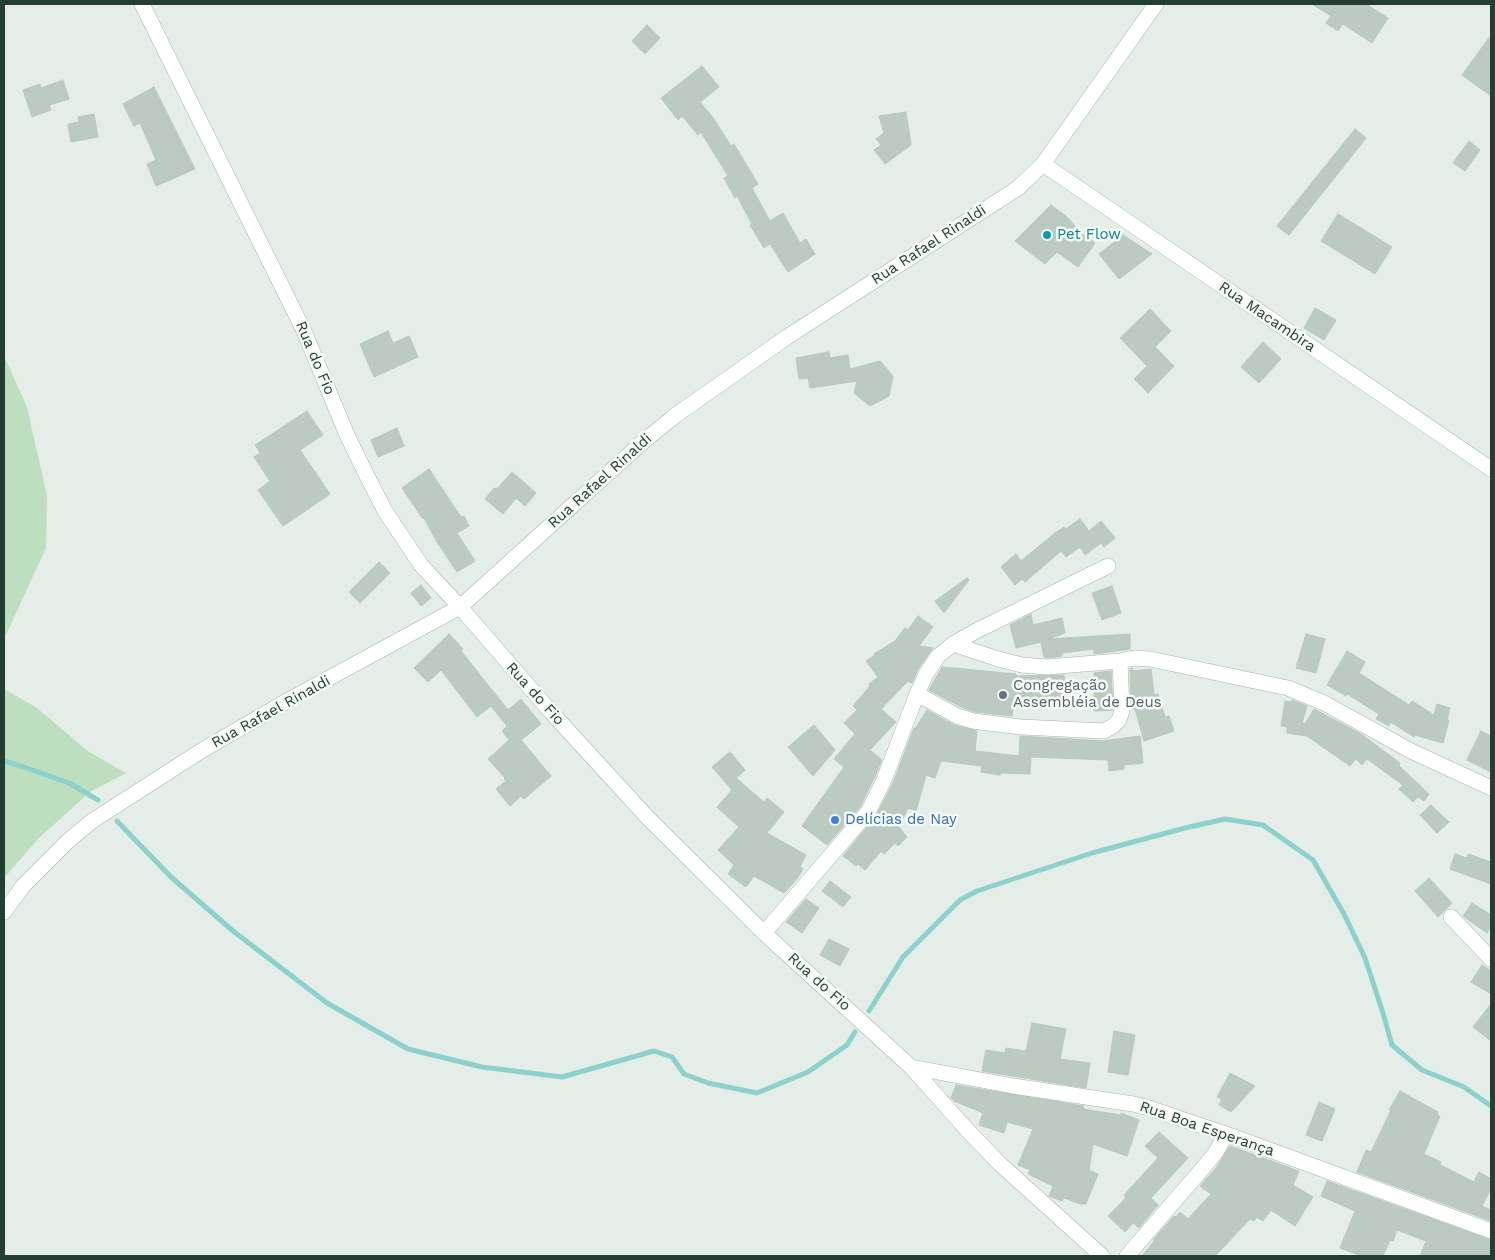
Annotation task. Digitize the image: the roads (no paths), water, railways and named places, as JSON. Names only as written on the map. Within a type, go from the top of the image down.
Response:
[{"type":"street","name":"Rua do Fio","points":[[142,4],[300,322],[347,435],[385,511],[421,565],[648,818],[764,933],[911,1066],[1000,1164],[1102,1256]]},
{"type":"street","name":"Rua Rafael Rinaldi","points":[[4,912],[23,886],[68,841],[92,821],[200,751],[287,701],[460,607],[630,453],[676,416],[787,337],[1018,188],[1043,164],[1156,4]]},
{"type":"street","name":"Rua Macambira","points":[[1043,164],[1491,469]]},
{"type":"street","points":[[764,933],[868,812],[884,780],[917,694],[926,674],[938,656],[953,644],[1108,566]]},
{"type":"street","points":[[953,644],[1022,665],[1047,667],[1120,661],[1134,658],[1150,659],[1288,688],[1324,703],[1411,751],[1491,788]]},
{"type":"street","points":[[917,694],[957,716],[972,721],[1021,727],[1104,731],[1114,726],[1119,720],[1122,711],[1120,661]]},
{"type":"street","points":[[1450,917],[1491,959]]},
{"type":"street","name":"Rua Boa Esperança","points":[[911,1066],[1012,1086],[1133,1104],[1226,1134],[1491,1232]]},
{"type":"street","points":[[1127,1256],[1216,1152],[1226,1134]]},
{"type":"waterway","points":[[4,761],[69,783],[98,800]]},
{"type":"waterway","points":[[869,1011],[903,957],[960,900],[977,891],[1092,853],[1225,819],[1263,825],[1313,860],[1344,914],[1365,958],[1392,1045],[1422,1070],[1464,1087],[1491,1106]]},
{"type":"waterway","points":[[117,821],[171,877],[233,931],[327,1003],[408,1049],[482,1067],[562,1077],[654,1051],[672,1057],[684,1074],[708,1083],[757,1093],[808,1072],[847,1045],[855,1032]]},
{"type":"place","name":"Pet Flow","points":[[1047,235]]},
{"type":"place","name":"Congregação Assembléia de Deus","points":[[1003,695]]},
{"type":"place","name":"Delícias de Nay","points":[[835,820]]}]
